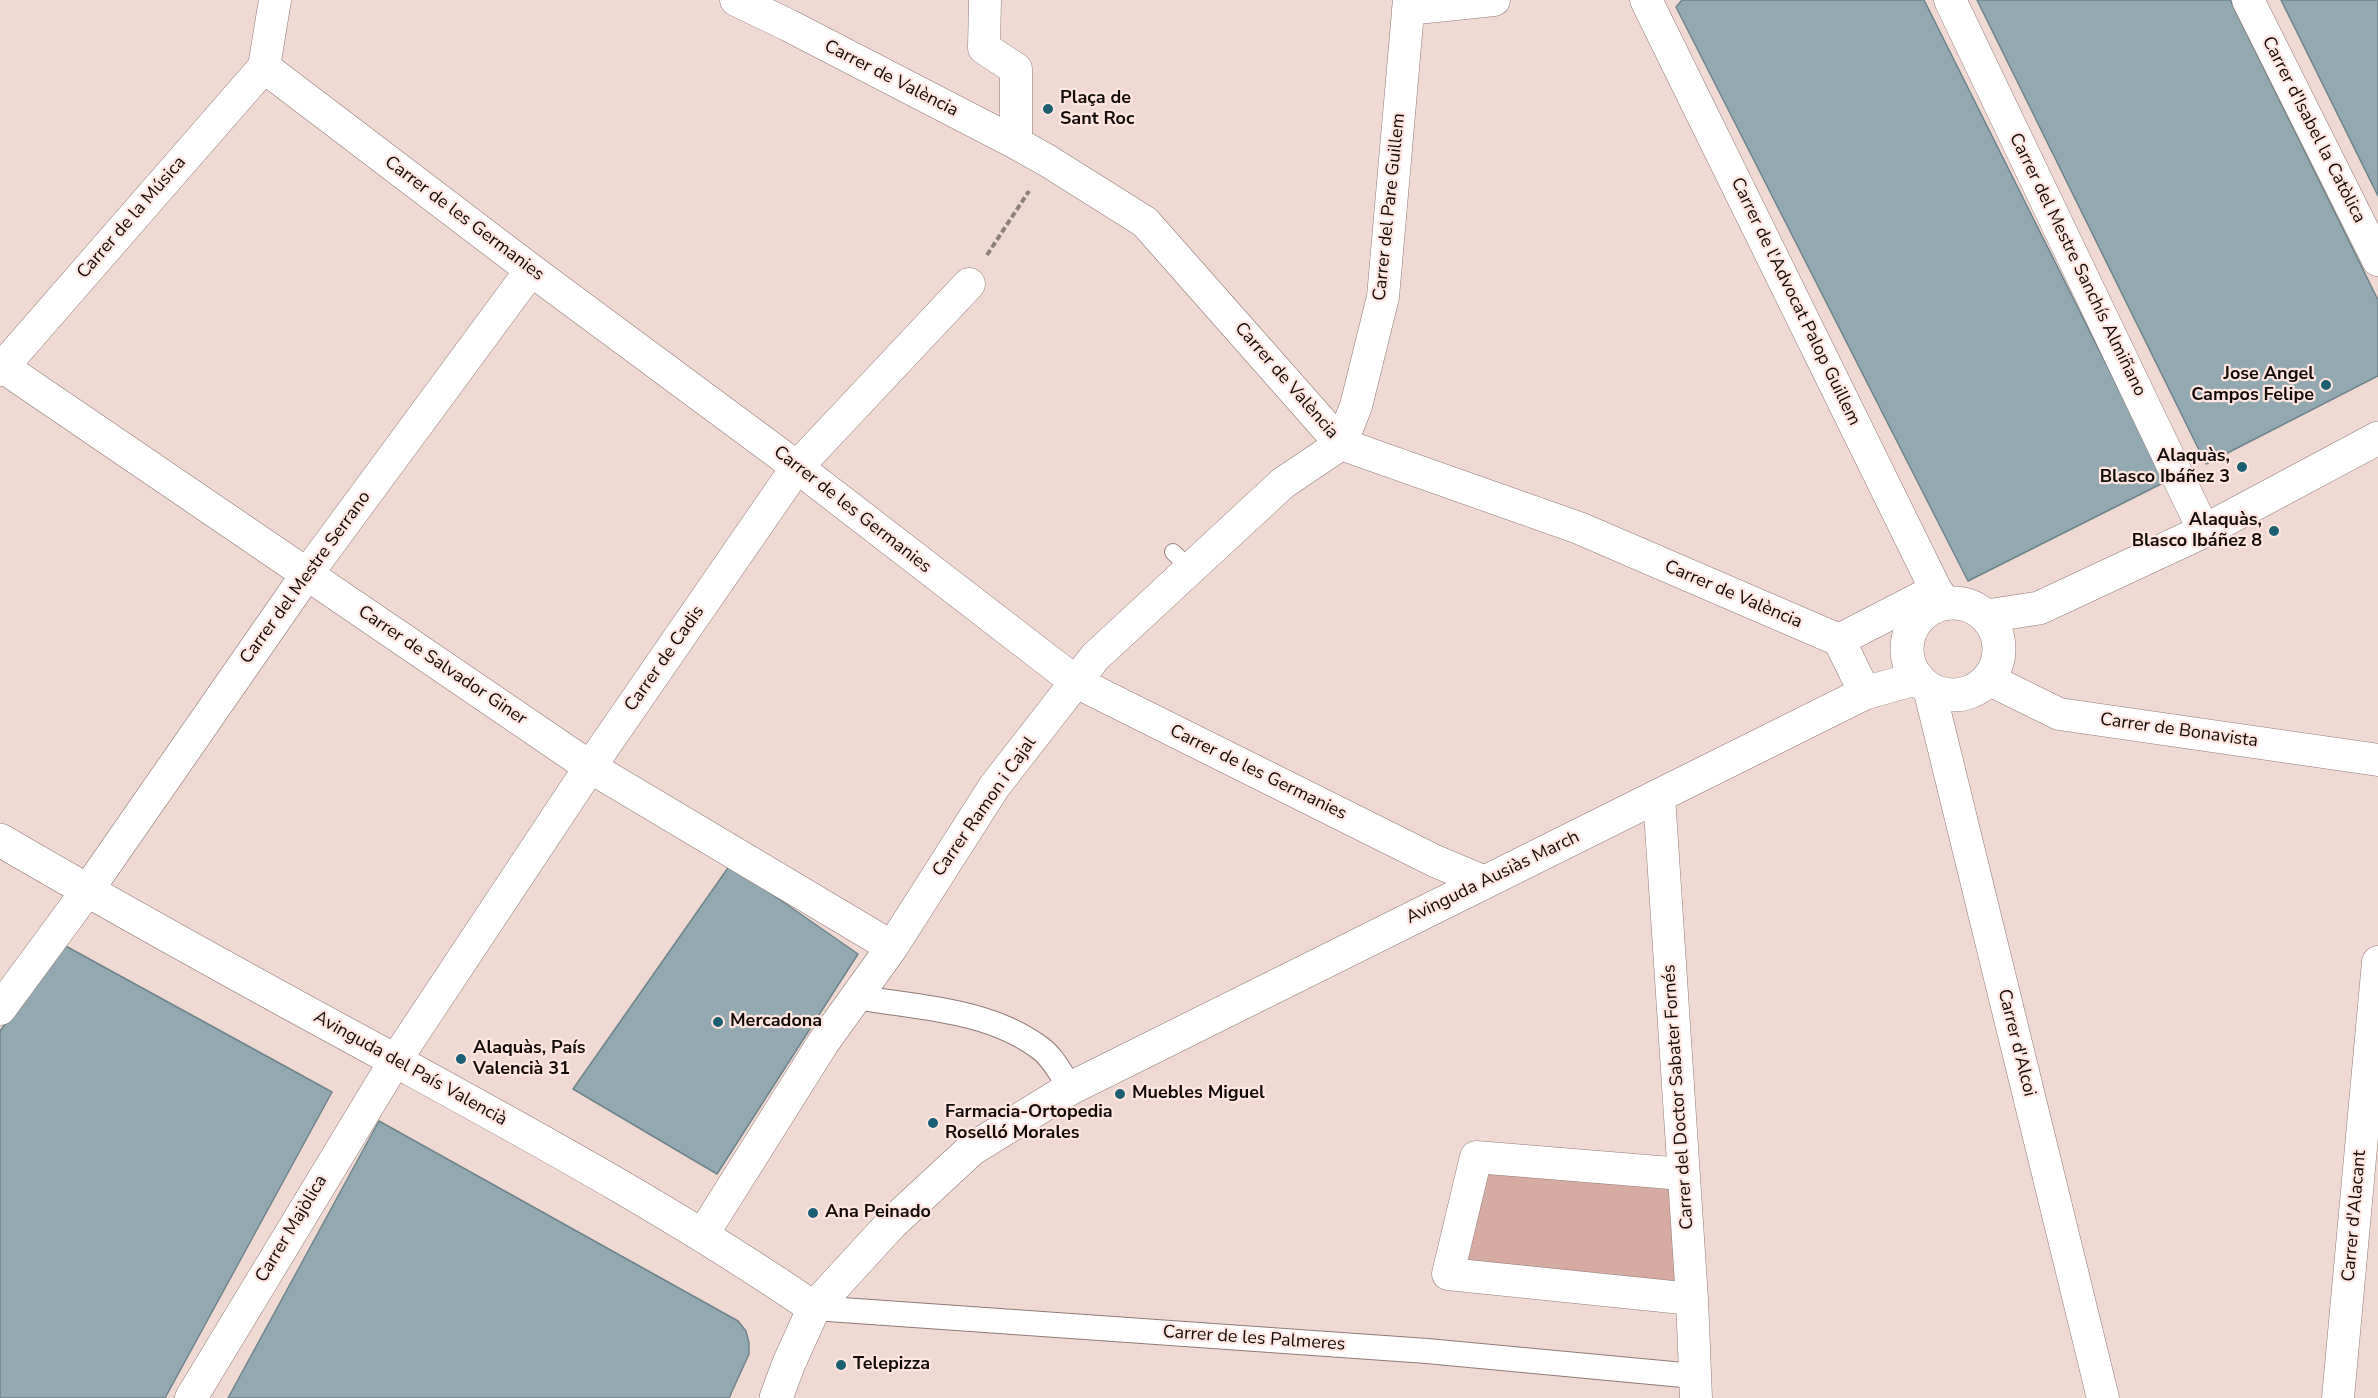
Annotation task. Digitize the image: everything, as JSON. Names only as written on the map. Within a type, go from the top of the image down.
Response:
[{"type":"street","points":[[264,67],[276,0]]},
{"type":"street","name":"Carrer de València","points":[[736,0],[790,12],[1048,161],[1145,222],[1341,444],[1579,528],[1839,640]]},
{"type":"street","points":[[985,0],[984,48],[1016,69],[1016,143]]},
{"type":"street","points":[[1409,5],[1494,0]]},
{"type":"street","name":"Carrer de l'Advocat Palop Guillem","points":[[1646,0],[1940,597]]},
{"type":"street","name":"Carrer del Mestre Sanchís Almiñano","points":[[1950,0],[2204,531]]},
{"type":"street","name":"Carrer d'Isabel la Catòlica","points":[[2248,0],[2378,260]]},
{"type":"street","name":"Carrer del Pare Guillem","points":[[1341,444],[1356,406],[1383,297],[1409,5]]},
{"type":"street","name":"Carrer de les Germanies","points":[[264,67],[531,270],[798,467],[1076,682],[1425,855],[1485,882]]},
{"type":"street","name":"Carrer de la Música","points":[[1,368],[264,67]]},
{"type":"street","name":"Carrer del Mestre Serrano","points":[[0,1009],[87,891],[307,574],[531,270]]},
{"type":"street","name":"Carrer de Cadis","points":[[395,1061],[590,767],[798,467],[969,284]]},
{"type":"street","name":"Carrer de Salvador Giner","points":[[1,368],[590,767],[892,947]]},
{"type":"street","points":[[1986,616],[2039,608],[2204,531],[2378,438]]},
{"type":"street","name":"Carrer Ramon i Cajal","points":[[703,1234],[823,1042],[892,947],[994,788],[1095,657],[1182,561],[1282,483],[1341,444]]},
{"type":"street","points":[[1865,693],[1839,640],[1940,597],[1973,607],[1986,616],[1998,635],[2000,650],[1996,667],[1988,679],[1973,690],[1943,694],[1923,683],[1911,669],[1907,652],[1912,627],[1940,597]]},
{"type":"street","name":"Carrer de Bonavista","points":[[1988,679],[2059,714],[2378,760]]},
{"type":"street","name":"Avinguda Ausiàs March","points":[[776,1398],[789,1362],[814,1308],[891,1224],[972,1149],[1071,1088],[1865,693],[1923,683]]},
{"type":"street","name":"Carrer d'Alcoi","points":[[1923,683],[2103,1398]]},
{"type":"street","name":"Carrer del Doctor Sabater Fornés","points":[[1659,796],[1692,1299],[1695,1387]]},
{"type":"street","name":"Avinguda del País Valencià","points":[[0,840],[87,891],[539,1139],[703,1234],[814,1308]]},
{"type":"street","name":"Carrer d'Alacant","points":[[2338,1398],[2378,962]]},
{"type":"street","points":[[856,998],[969,1016],[1002,1025],[1042,1049],[1071,1088]]},
{"type":"street","name":"Carrer Majòlica","points":[[191,1398],[395,1061]]},
{"type":"street","points":[[1683,1174],[1476,1157],[1448,1274],[1692,1299]]},
{"type":"street","name":"Carrer de les Palmeres","points":[[814,1308],[1427,1351],[1695,1387]]},
{"type":"path","points":[[969,284],[1048,161]]},
{"type":"shaded area","points":[[1479,1161],[1672,1179],[1678,1291],[1453,1269]]},
{"type":"building","points":[[1682,0],[1924,0],[2165,482],[1968,581],[1676,7]]},
{"type":"building","points":[[1977,0],[2230,0],[2378,300],[2378,376],[2206,464]]},
{"type":"building","points":[[2281,0],[2378,0],[2378,196]]},
{"type":"building","name":"Mercadona","points":[[730,865],[858,954],[717,1174],[573,1089]]},
{"type":"building","points":[[62,944],[332,1092],[165,1398],[0,1398],[0,1031]]},
{"type":"building","points":[[379,1121],[738,1321],[746,1331],[749,1354],[729,1398],[228,1398]]},
{"type":"place","name":"Plaça de Sant Roc","points":[[1048,109]]},
{"type":"place","name":"Jose Angel Campos Felipe","points":[[2326,385]]},
{"type":"place","name":"Alaquàs, Blasco Ibáñez 3","points":[[2242,467]]},
{"type":"place","name":"Alaquàs, Blasco Ibáñez 8","points":[[2274,531]]},
{"type":"place","name":"Mercadona","points":[[718,1022]]},
{"type":"place","name":"Alaquàs, País Valencià 31","points":[[461,1059]]},
{"type":"place","name":"Muebles Miguel","points":[[1120,1094]]},
{"type":"place","name":"Farmacia-Ortopedia Roselló Morales","points":[[933,1123]]},
{"type":"place","name":"Ana Peinado","points":[[813,1213]]},
{"type":"place","name":"Telepizza","points":[[841,1365]]}]
